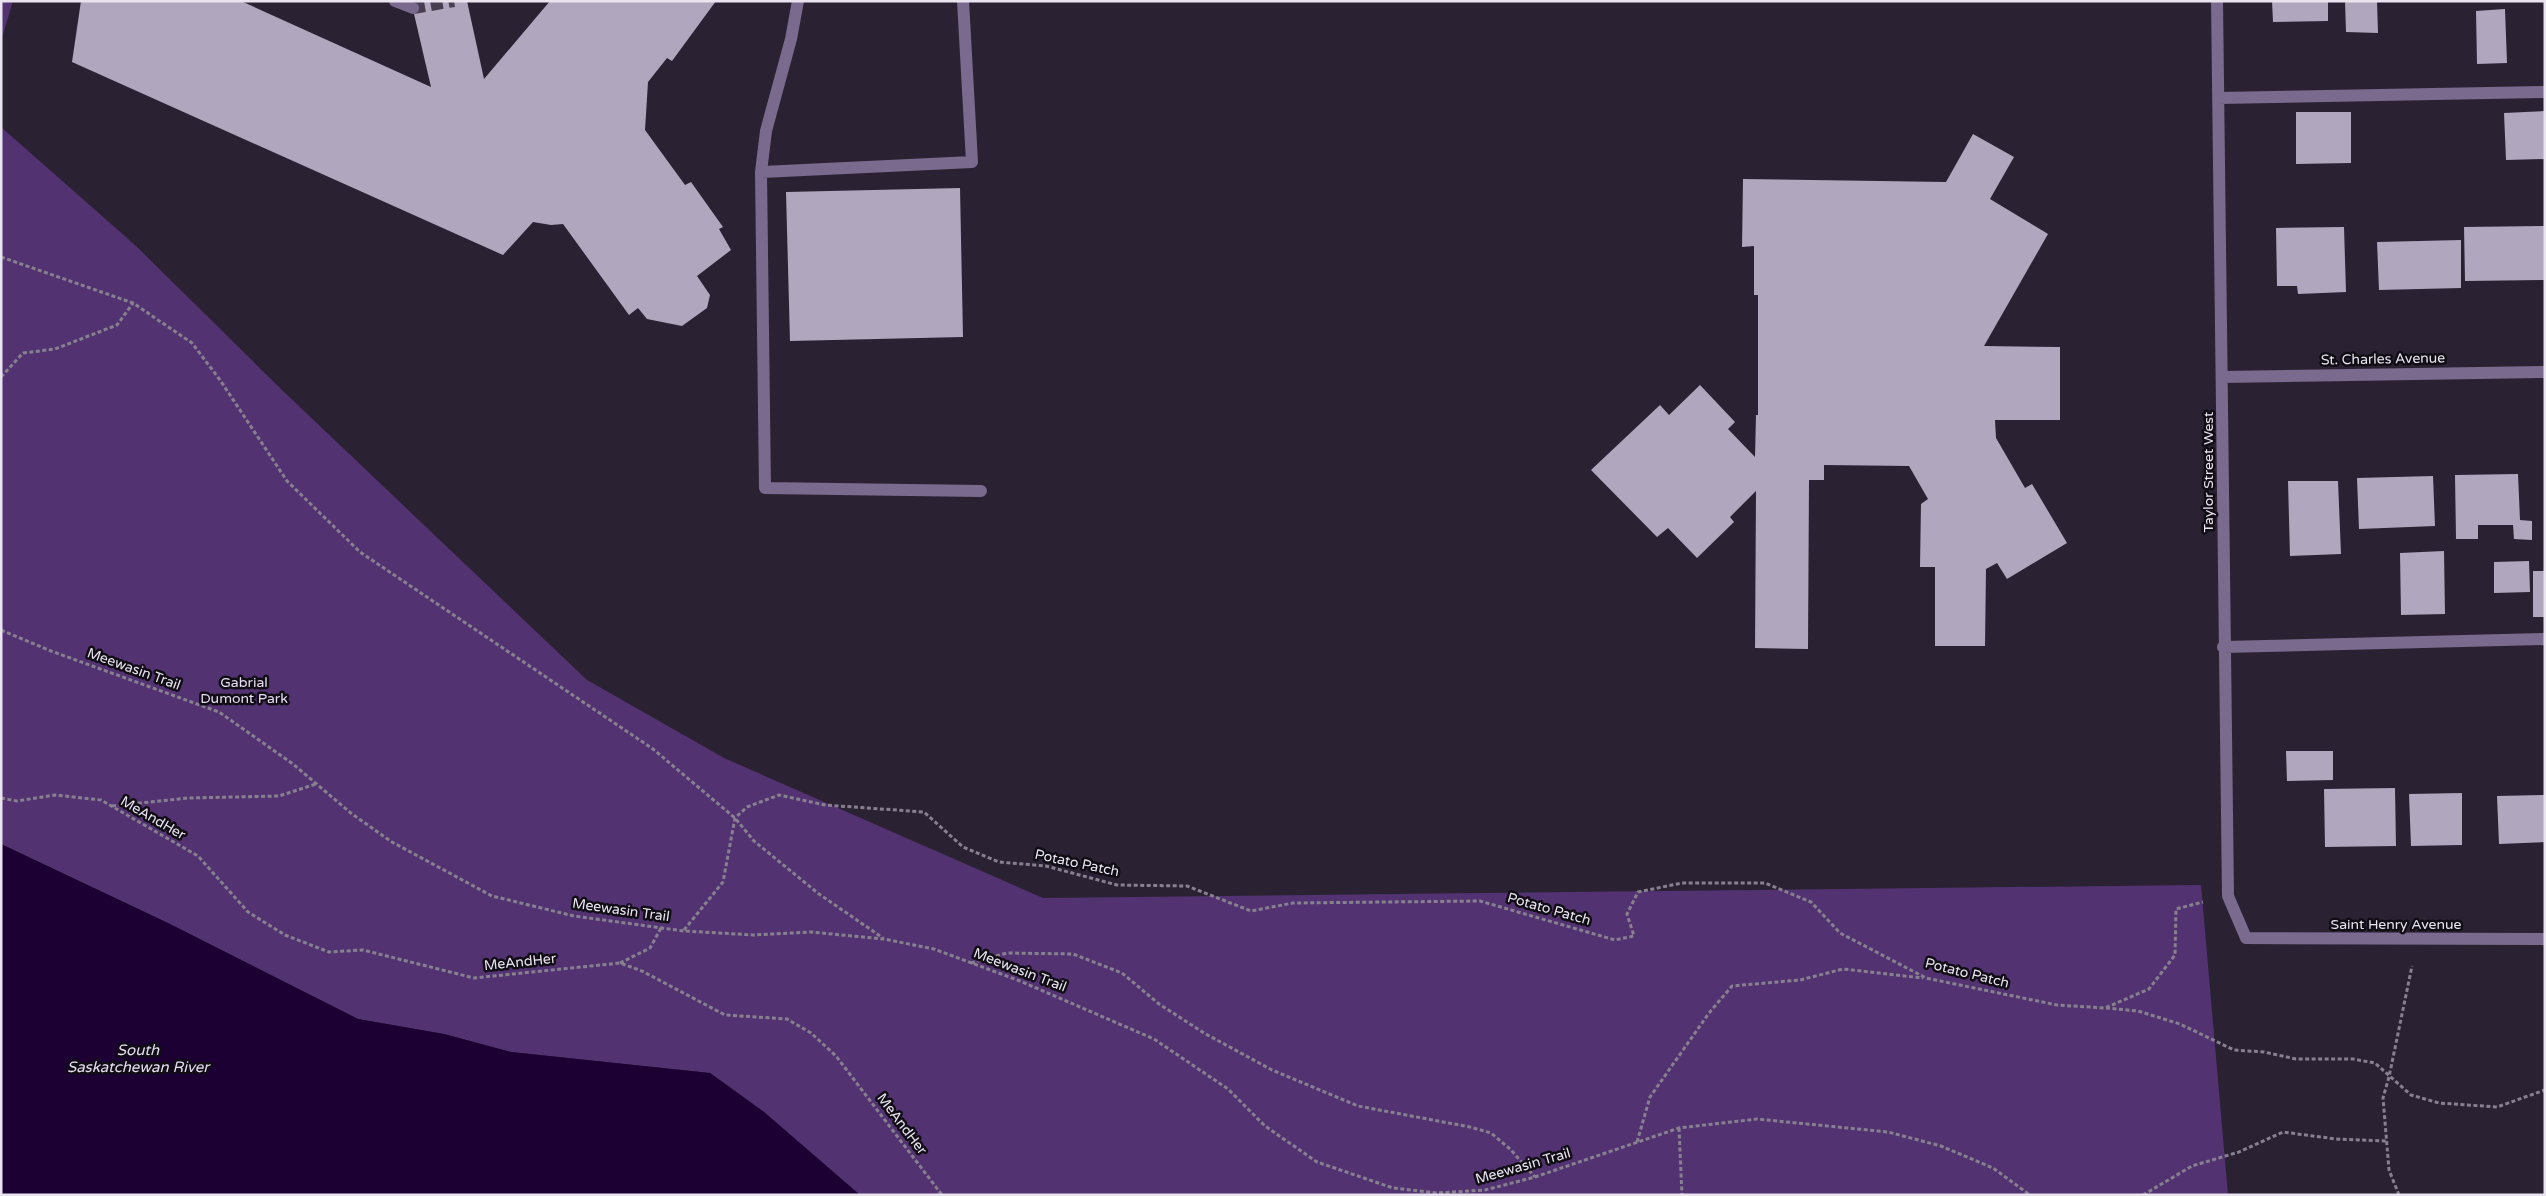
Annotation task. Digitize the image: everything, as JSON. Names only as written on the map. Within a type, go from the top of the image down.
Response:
[{"type":"street","points":[[395,1],[413,8]]},
{"type":"street","points":[[798,1],[791,39],[766,131],[761,172],[765,488],[981,491]]},
{"type":"street","points":[[761,172],[972,162],[964,1]]},
{"type":"street","name":"Taylor Street West","points":[[2217,1],[2228,896],[2246,938]]},
{"type":"street","points":[[2219,98],[2545,92]]},
{"type":"street","name":"St. Charles Avenue","points":[[2222,377],[2545,372]]},
{"type":"street","points":[[2224,646],[2545,639]]},
{"type":"street","name":"Saint Henry Avenue","points":[[2246,938],[2545,939]]},
{"type":"path","points":[[1,257],[133,303],[192,343],[220,380],[287,481],[360,552],[653,749],[735,818],[754,841],[819,894],[884,939]]},
{"type":"path","points":[[1,377],[23,353],[55,349],[117,325],[133,303]]},
{"type":"path","name":"Meewasin Trail","points":[[1,630],[51,651],[219,712],[316,784],[352,814],[392,842],[492,896],[574,916],[684,931],[753,935],[811,932],[884,939],[934,949],[1020,981],[1154,1039],[1228,1089],[1265,1126],[1317,1162],[1394,1188],[1437,1193],[1469,1194],[1535,1177],[1679,1128],[1757,1119],[1888,1132],[1941,1146],[1993,1168],[2030,1195]]},
{"type":"path","points":[[112,806],[188,798],[279,796],[316,784]]},
{"type":"path","name":"MeAndHer","points":[[1,798],[17,802],[55,795],[101,800],[198,856],[248,912],[285,935],[329,952],[363,950],[474,978],[620,963],[642,971],[725,1015],[787,1018],[811,1034],[836,1056],[942,1195]]},
{"type":"path","name":"Potato Patch","points":[[735,818],[747,807],[779,795],[825,806],[924,812],[963,847],[999,862],[1046,866],[1117,884],[1187,886],[1251,911],[1293,903],[1480,901],[1615,940],[1634,936],[1627,914],[1638,892],[1682,882],[1765,883],[1811,902],[1840,933],[1926,978],[2057,1005],[2105,1008],[2149,989],[2175,955],[2176,909],[2228,896]]},
{"type":"path","points":[[684,931],[723,882],[735,818]]},
{"type":"path","points":[[620,963],[650,948],[661,928]]},
{"type":"path","points":[[2399,1195],[2389,1170],[2383,1098],[2390,1077],[2417,940]]},
{"type":"path","points":[[969,963],[1007,952],[1073,954],[1122,973],[1159,1004],[1272,1070],[1358,1106],[1470,1127],[1491,1133],[1510,1149],[1535,1177]]},
{"type":"path","points":[[1637,1142],[1650,1097],[1709,1013],[1732,986],[1800,980],[1843,969],[1926,978]]},
{"type":"path","points":[[2105,1008],[2138,1011],[2180,1024],[2234,1050],[2264,1052],[2296,1059],[2353,1059],[2374,1063],[2412,1095],[2439,1103],[2497,1107],[2545,1090]]},
{"type":"path","points":[[1679,1128],[1682,1195]]},
{"type":"path","points":[[2143,1195],[2192,1166],[2239,1152],[2283,1132],[2336,1139],[2387,1141]]},
{"type":"green space","points":[[1,1],[13,1],[1,41]]},
{"type":"green space","name":"Gabrial Dumont Park","points":[[1,127],[136,246],[283,391],[587,680],[724,758],[1043,898],[2201,885],[2228,1195],[860,1195],[764,1112],[710,1073],[511,1052],[444,1034],[358,1019],[170,924],[1,844]]},
{"type":"water","name":"South Saskatchewan River","points":[[1,844],[170,924],[358,1019],[444,1034],[511,1052],[710,1073],[764,1112],[860,1195],[1,1195]]},
{"type":"building","points":[[81,1],[241,1],[431,87],[411,1],[467,1],[484,79],[550,1],[716,1],[672,61],[667,58],[648,82],[645,130],[685,185],[691,182],[723,227],[719,229],[731,250],[697,276],[710,295],[707,308],[682,326],[647,319],[638,308],[629,315],[563,224],[551,225],[533,222],[503,255],[72,62]]},
{"type":"building","points":[[2272,1],[2328,1],[2328,21],[2273,22]]},
{"type":"building","points":[[2345,1],[2377,1],[2378,33],[2346,32]]},
{"type":"building","points":[[2505,9],[2507,63],[2477,64],[2476,11]]},
{"type":"building","points":[[2545,111],[2545,159],[2506,160],[2504,113]]},
{"type":"building","points":[[2296,112],[2351,112],[2351,163],[2296,164]]},
{"type":"building","points":[[1973,134],[2014,157],[1990,199],[2048,234],[1984,346],[2060,347],[2060,420],[1995,420],[1996,438],[2025,488],[2032,484],[2067,543],[2007,579],[1997,563],[1986,569],[1985,646],[1935,646],[1935,567],[1920,567],[1921,504],[1928,499],[1909,466],[1824,465],[1824,480],[1809,480],[1808,649],[1755,648],[1756,491],[1730,517],[1734,522],[1697,558],[1668,528],[1657,537],[1591,470],[1660,405],[1669,415],[1700,385],[1735,422],[1728,429],[1755,457],[1756,415],[1758,415],[1758,295],[1754,295],[1754,246],[1742,247],[1743,179],[1946,182]]},
{"type":"building","points":[[960,188],[963,337],[790,341],[786,192]]},
{"type":"building","points":[[2545,226],[2545,280],[2465,281],[2464,227]]},
{"type":"building","points":[[2344,227],[2346,292],[2298,294],[2297,286],[2277,286],[2276,228]]},
{"type":"building","points":[[2461,240],[2461,288],[2379,290],[2377,242]]},
{"type":"building","points":[[2518,474],[2520,520],[2532,521],[2532,540],[2514,539],[2513,525],[2478,525],[2478,539],[2456,539],[2455,475]]},
{"type":"building","points":[[2433,476],[2435,526],[2359,529],[2357,478]]},
{"type":"building","points":[[2288,481],[2338,481],[2341,554],[2290,556]]},
{"type":"building","points":[[2444,551],[2445,614],[2401,615],[2400,553]]},
{"type":"building","points":[[2529,561],[2530,592],[2494,593],[2494,562]]},
{"type":"building","points":[[2533,571],[2545,571],[2545,617],[2533,617]]},
{"type":"building","points":[[2286,751],[2333,751],[2333,780],[2287,781]]},
{"type":"building","points":[[2395,788],[2396,846],[2325,847],[2324,789]]},
{"type":"building","points":[[2462,793],[2462,845],[2411,846],[2409,794]]},
{"type":"building","points":[[2545,795],[2545,842],[2499,844],[2497,796]]},
{"type":"tunnel","points":[[413,8],[454,1]]}]
